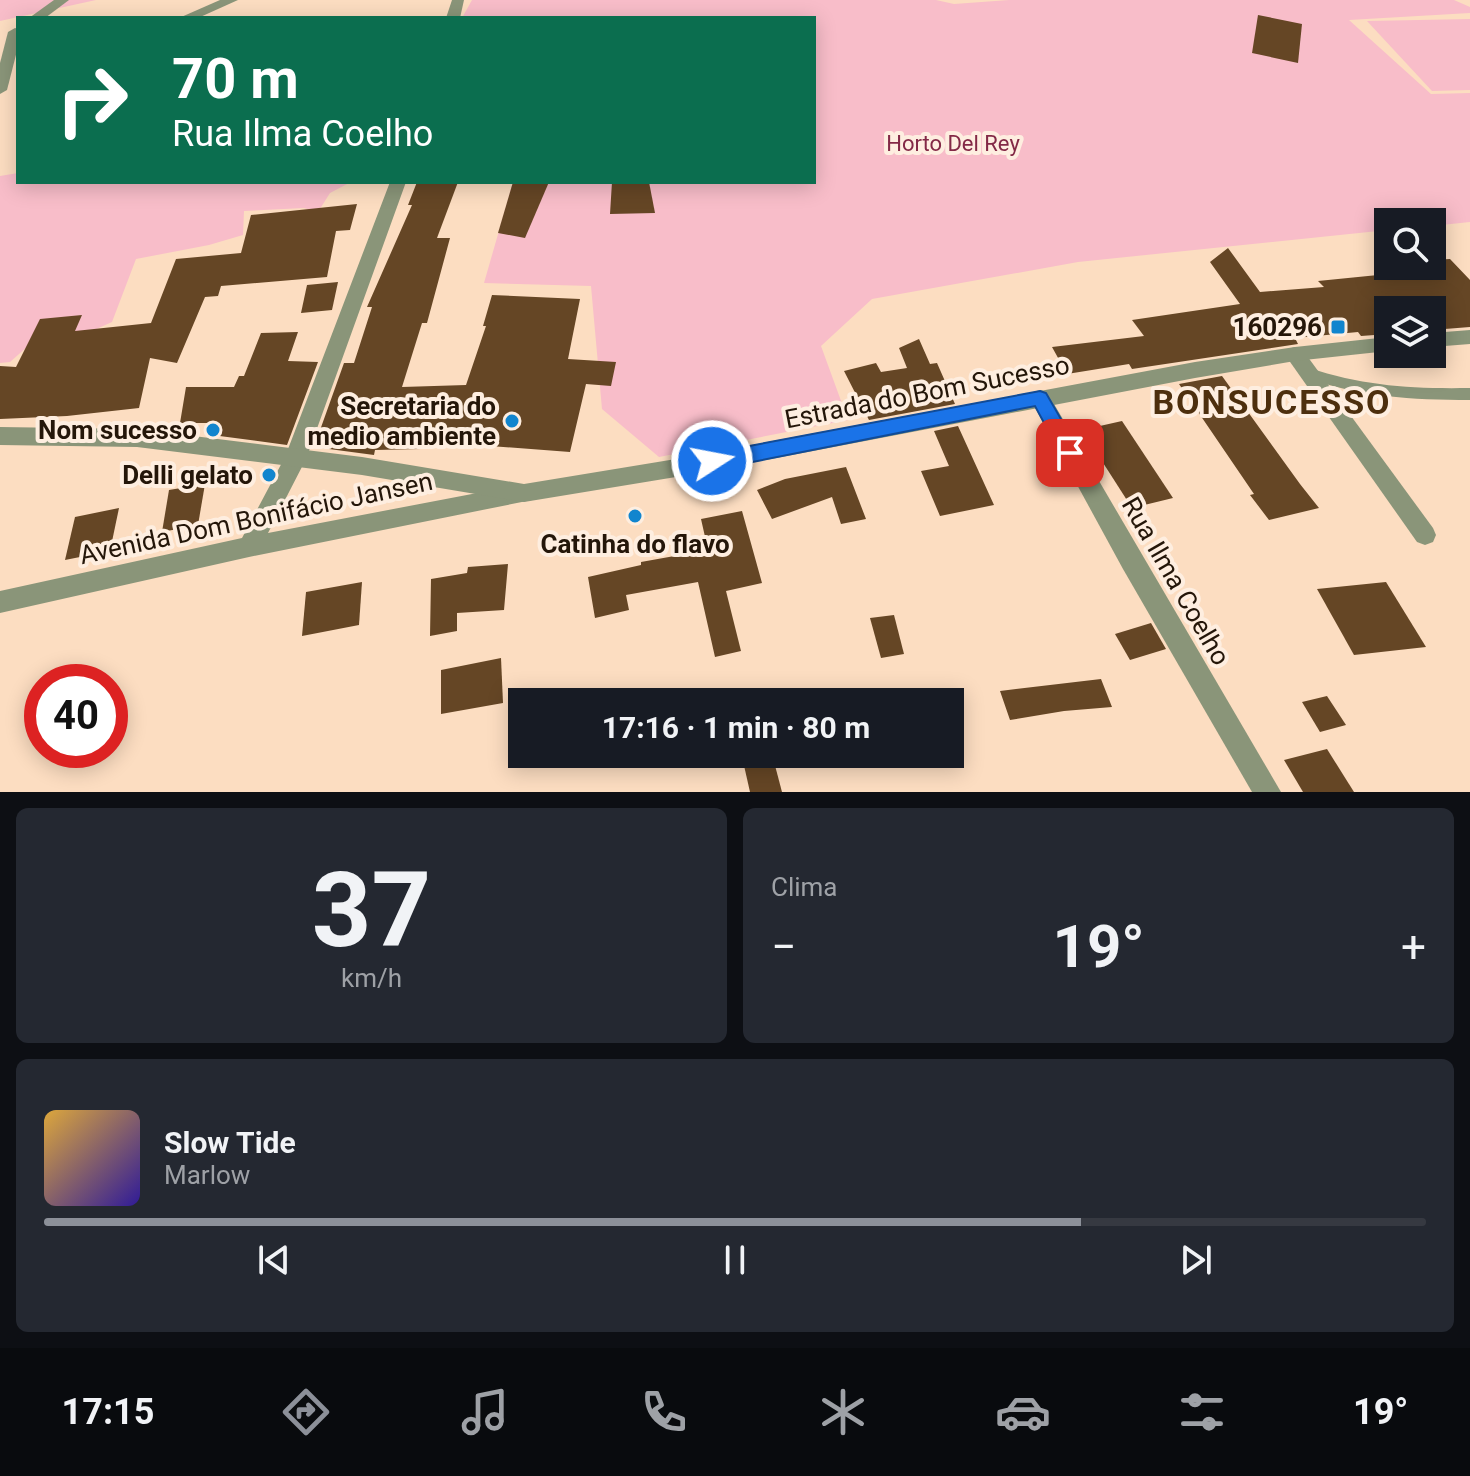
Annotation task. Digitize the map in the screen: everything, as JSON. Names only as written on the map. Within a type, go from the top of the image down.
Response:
[{"type":"street","points":[[39,16],[63,0]]},
{"type":"street","points":[[191,16],[232,0]]},
{"type":"street","points":[[0,90],[12,69],[16,39]]},
{"type":"street","points":[[249,547],[295,459],[397,184]]},
{"type":"street","points":[[1446,339],[1470,337]]},
{"type":"street","name":"Estrada do Bom Sucesso","points":[[0,436],[137,438],[362,466],[524,493],[682,467],[1040,398],[1295,354],[1374,346]]},
{"type":"street","points":[[1295,354],[1425,535]]},
{"type":"street","name":"Rua Ilma Coelho","points":[[1040,398],[1131,562],[1267,792]]},
{"type":"street","name":"Avenida Dom Bonifácio Jansen","points":[[0,602],[249,547],[524,493]]},
{"type":"lane","points":[[1308,373],[1345,386],[1386,394],[1470,394]]},
{"type":"green space","points":[[0,0],[96,0],[16,16],[0,21]]},
{"type":"green space","name":"Horto Del Rey","points":[[472,0],[936,0],[954,4],[1009,0],[1454,0],[1470,7],[1470,13],[1349,20],[1431,94],[1470,93],[1470,222],[1446,225],[1446,208],[1374,208],[1374,231],[1078,262],[872,299],[821,346],[848,420],[659,457],[602,409],[591,286],[484,283],[512,184],[816,184],[816,16],[463,16]]},
{"type":"green space","points":[[1470,19],[1470,90],[1432,91],[1367,21]]},
{"type":"green space","points":[[16,173],[16,184],[347,184],[330,193],[318,212],[304,208],[244,211],[243,235],[136,259],[112,322],[83,335],[36,339],[10,362],[0,363],[0,176]]},
{"type":"building","points":[[1258,15],[1302,24],[1298,63],[1252,53]]},
{"type":"building","points":[[416,184],[457,184],[437,238],[450,238],[427,323],[422,323],[402,387],[466,385],[486,326],[483,326],[492,295],[580,299],[568,359],[616,362],[611,386],[586,384],[570,452],[423,441],[421,449],[375,450],[374,455],[314,447],[344,363],[354,363],[372,307],[367,307],[412,205],[408,205]]},
{"type":"building","points":[[512,184],[548,184],[525,238],[498,233]]},
{"type":"building","points":[[612,184],[649,184],[655,213],[610,214]]},
{"type":"building","points":[[357,204],[350,230],[336,231],[327,277],[221,286],[218,296],[205,297],[177,363],[150,358],[139,408],[0,419],[0,366],[16,367],[40,319],[82,315],[75,331],[151,323],[176,259],[241,253],[251,215]]},
{"type":"building","points":[[1228,248],[1260,292],[1324,287],[1318,281],[1374,275],[1374,280],[1446,280],[1446,259],[1450,259],[1470,280],[1470,327],[1446,329],[1446,296],[1374,296],[1374,335],[1361,336],[1358,332],[1295,338],[1298,344],[1132,369],[1129,364],[1067,374],[1052,347],[1144,336],[1132,320],[1240,304],[1210,262]]},
{"type":"building","points":[[338,282],[332,310],[301,313],[307,285]]},
{"type":"building","points":[[298,332],[288,361],[318,362],[287,445],[212,435],[218,423],[180,423],[186,387],[234,387],[239,376],[244,376],[261,333]]},
{"type":"building","points":[[919,339],[930,364],[937,363],[955,404],[869,420],[844,371],[876,363],[881,372],[907,368],[899,348]]},
{"type":"building","points":[[1222,376],[1319,508],[1269,520],[1250,495],[1254,494],[1179,384]]},
{"type":"building","points":[[1122,421],[1173,498],[1132,508],[1082,430]]},
{"type":"building","points":[[958,426],[994,505],[940,516],[921,471],[949,466],[934,431]]},
{"type":"building","points":[[846,467],[866,519],[841,524],[832,497],[772,519],[757,490],[785,479]]},
{"type":"building","points":[[205,484],[198,525],[162,532],[169,490]]},
{"type":"building","points":[[119,508],[110,551],[65,560],[75,517]]},
{"type":"building","points":[[742,511],[762,583],[726,591],[741,651],[715,657],[698,582],[626,595],[629,610],[595,618],[588,577],[641,565],[641,562],[708,550],[701,519]]},
{"type":"building","points":[[508,564],[504,610],[457,613],[457,631],[430,636],[431,579],[467,573],[468,567]]},
{"type":"building","points":[[362,582],[359,625],[302,636],[306,592]]},
{"type":"building","points":[[1386,582],[1426,647],[1354,655],[1317,589]]},
{"type":"building","points":[[894,615],[904,654],[881,658],[870,618]]},
{"type":"building","points":[[1151,623],[1166,649],[1130,660],[1115,634]]},
{"type":"building","points":[[501,658],[503,703],[441,714],[441,670]]},
{"type":"building","points":[[1101,679],[1112,707],[1010,720],[1000,691]]},
{"type":"building","points":[[1327,696],[1346,725],[1320,732],[1302,702]]},
{"type":"building","points":[[1327,749],[1354,792],[1303,792],[1284,760]]},
{"type":"building","points":[[745,768],[776,768],[782,792],[750,792]]},
{"type":"place","name":"160296","points":[[1338,327]]},
{"type":"place","name":"Secretaria do medio ambiente","points":[[512,421]]},
{"type":"place","name":"Nom sucesso","points":[[213,430]]},
{"type":"place","name":"Delli gelato","points":[[269,475]]},
{"type":"place","name":"Catinha do flavo","points":[[635,516]]},
{"type":"district","name":"BONSUCESSO","points":[[1272,402]]},
{"type":"route","points":[[712,461],[1040,398],[1070,453]]}]
